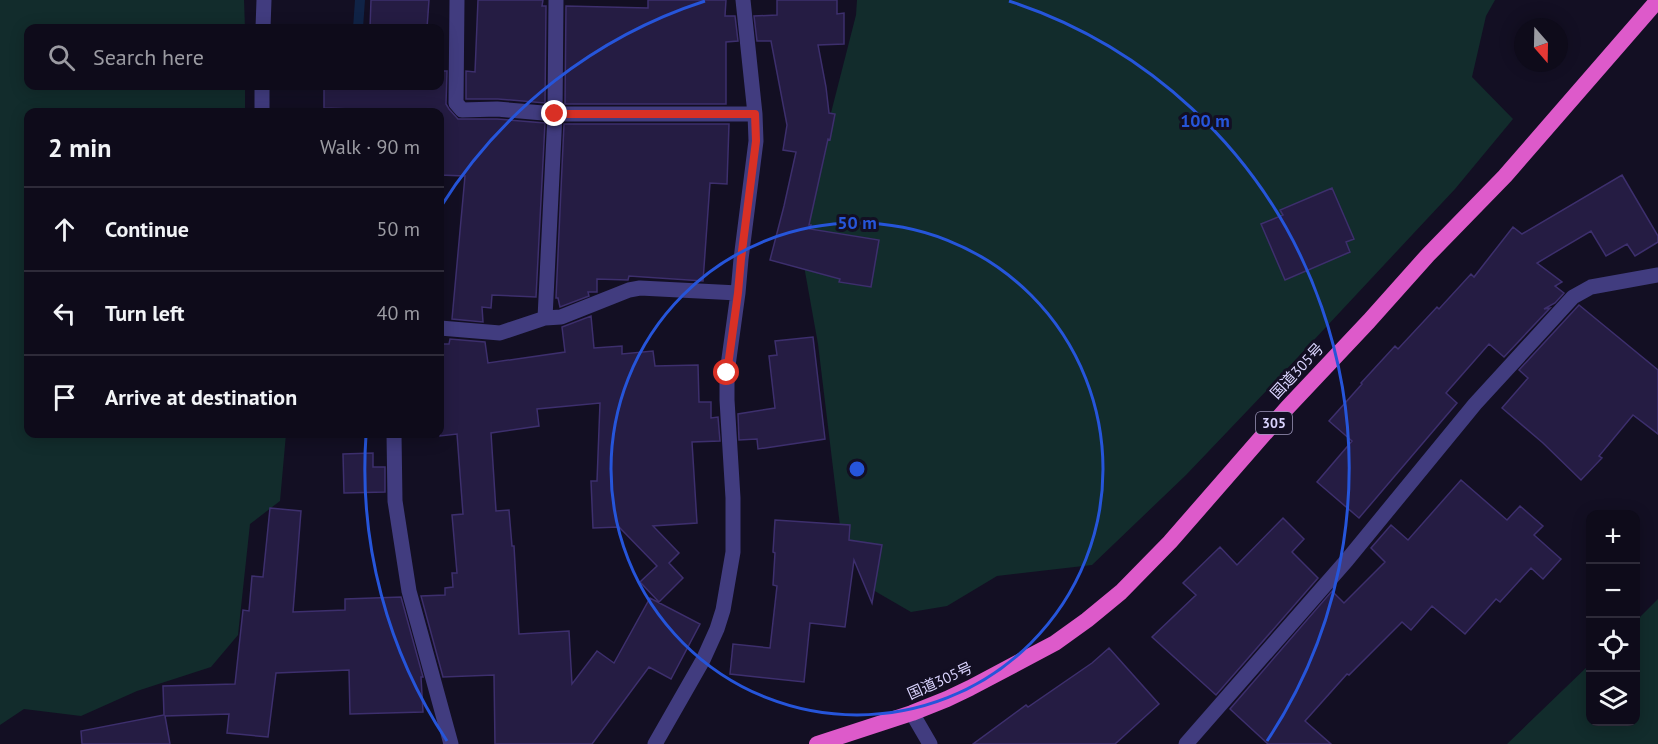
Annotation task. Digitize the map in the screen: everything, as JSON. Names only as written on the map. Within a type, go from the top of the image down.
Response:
[{"type":"highway","name":"国道305号","points":[[817,744],[912,713],[955,696],[1054,643],[1122,592],[1223,483],[1287,408],[1428,255],[1505,176],[1658,0]]},
{"type":"street","points":[[264,0],[264,24]]},
{"type":"street","points":[[456,0],[456,103],[462,110],[555,114],[755,114]]},
{"type":"street","points":[[545,318],[555,114],[556,0]]},
{"type":"street","points":[[655,744],[703,660],[717,629],[723,610],[733,552],[734,498],[727,373],[756,141],[743,0]]},
{"type":"street","points":[[262,90],[262,108]]},
{"type":"street","points":[[1186,744],[1347,560],[1475,404],[1573,297],[1592,287],[1658,275]]},
{"type":"street","points":[[444,328],[500,333],[545,318],[561,317],[629,290],[640,288],[738,293]]},
{"type":"street","points":[[394,438],[395,501],[409,591],[451,744]]},
{"type":"street","points":[[912,713],[930,744]]},
{"type":"green space","points":[[0,0],[244,0],[245,24],[24,24],[24,90],[245,90],[245,108],[24,108],[24,438],[286,438],[280,501],[250,524],[238,635],[211,667],[137,691],[81,716],[24,709],[0,725]]},
{"type":"green space","points":[[857,0],[1495,0],[1486,16],[1472,77],[1513,119],[1455,189],[1269,388],[1186,475],[1092,565],[997,576],[947,606],[911,612],[873,590],[841,534],[818,344],[799,238],[856,15]]},
{"type":"green space","points":[[1658,599],[1658,744],[1507,744],[1586,668],[1586,726],[1640,726],[1640,617]]},
{"type":"building","points":[[371,0],[429,0],[427,24],[370,24]]},
{"type":"building","points":[[478,0],[543,0],[542,6],[546,6],[545,103],[466,99],[466,71],[475,72]]},
{"type":"building","points":[[648,0],[726,0],[725,16],[735,16],[738,41],[726,42],[726,104],[565,104],[566,6],[648,8]]},
{"type":"building","points":[[777,0],[837,0],[837,14],[844,13],[844,44],[818,45],[829,113],[835,114],[809,225],[811,225],[810,229],[879,240],[871,287],[839,282],[840,279],[770,260],[796,152],[783,150],[787,125],[771,41],[757,41],[754,16],[777,15]]},
{"type":"building","points":[[444,71],[447,71],[446,104],[458,119],[545,123],[536,297],[492,295],[491,308],[482,307],[483,322],[452,319],[465,176],[444,175],[444,108],[324,108],[324,90],[444,90]]},
{"type":"building","points":[[564,124],[729,124],[727,184],[710,183],[703,281],[629,276],[628,280],[597,279],[597,292],[588,292],[589,296],[560,307],[558,298],[556,298]]},
{"type":"building","points":[[1622,175],[1658,236],[1658,242],[1635,256],[1627,244],[1606,256],[1591,231],[1537,263],[1562,282],[1555,286],[1564,293],[1555,303],[1544,309],[1550,308],[1504,357],[1489,344],[1446,393],[1457,403],[1359,518],[1317,482],[1352,441],[1329,421],[1395,346],[1398,349],[1471,274],[1474,277],[1513,227],[1522,234]]},
{"type":"building","points":[[1332,188],[1354,239],[1346,242],[1350,252],[1285,280],[1261,224],[1283,215],[1280,210]]},
{"type":"building","points":[[1579,305],[1658,370],[1658,434],[1633,415],[1599,456],[1602,458],[1581,480],[1502,408],[1528,378],[1519,370]]},
{"type":"building","points":[[591,316],[594,348],[622,346],[622,354],[653,351],[655,366],[698,365],[699,402],[711,402],[711,418],[718,417],[720,441],[692,442],[697,523],[653,526],[679,553],[669,563],[683,578],[659,602],[640,582],[657,566],[619,527],[593,528],[591,481],[597,481],[600,403],[537,409],[539,426],[491,433],[496,511],[509,510],[512,546],[514,546],[519,634],[569,631],[572,684],[597,651],[614,663],[650,598],[700,624],[671,679],[649,667],[592,744],[495,744],[494,675],[443,677],[421,596],[445,595],[445,588],[453,587],[452,573],[457,573],[452,515],[463,514],[457,434],[444,436],[444,344],[449,344],[450,339],[485,342],[488,363],[565,352],[562,327]]},
{"type":"building","points":[[813,337],[825,439],[758,449],[757,439],[739,440],[738,414],[775,408],[769,356],[777,355],[775,341]]},
{"type":"building","points":[[373,453],[373,467],[385,467],[385,492],[344,493],[343,454]]},
{"type":"building","points":[[1461,480],[1507,520],[1520,506],[1543,526],[1534,535],[1561,559],[1543,579],[1531,568],[1500,602],[1496,599],[1465,634],[1432,606],[1411,630],[1402,622],[1349,675],[1347,674],[1305,721],[1331,744],[1268,744],[1230,709],[1332,591],[1344,603],[1385,562],[1371,548],[1391,525],[1408,540]]},
{"type":"building","points":[[270,508],[301,511],[293,612],[345,610],[345,599],[401,597],[423,677],[421,677],[423,712],[350,714],[349,670],[276,673],[268,737],[227,733],[229,714],[165,716],[170,744],[82,744],[81,731],[164,715],[163,686],[235,684],[243,610],[249,611],[252,576],[263,577]]},
{"type":"building","points":[[1283,518],[1304,539],[1292,552],[1318,578],[1216,695],[1152,637],[1196,595],[1183,583],[1220,547],[1237,565]]},
{"type":"building","points":[[775,520],[850,525],[849,540],[882,545],[872,603],[854,560],[845,627],[810,623],[804,682],[730,674],[733,644],[770,648],[777,586],[773,585]]},
{"type":"building","points":[[1109,648],[1159,704],[1115,744],[973,744],[1026,705],[1028,707],[1092,663]]},
{"type":"waterway","points":[[358,24],[360,0]]},
{"type":"waterway","points":[[355,108],[356,90]]},
{"type":"route","points":[[555,114],[755,114],[756,141],[727,373]]}]
